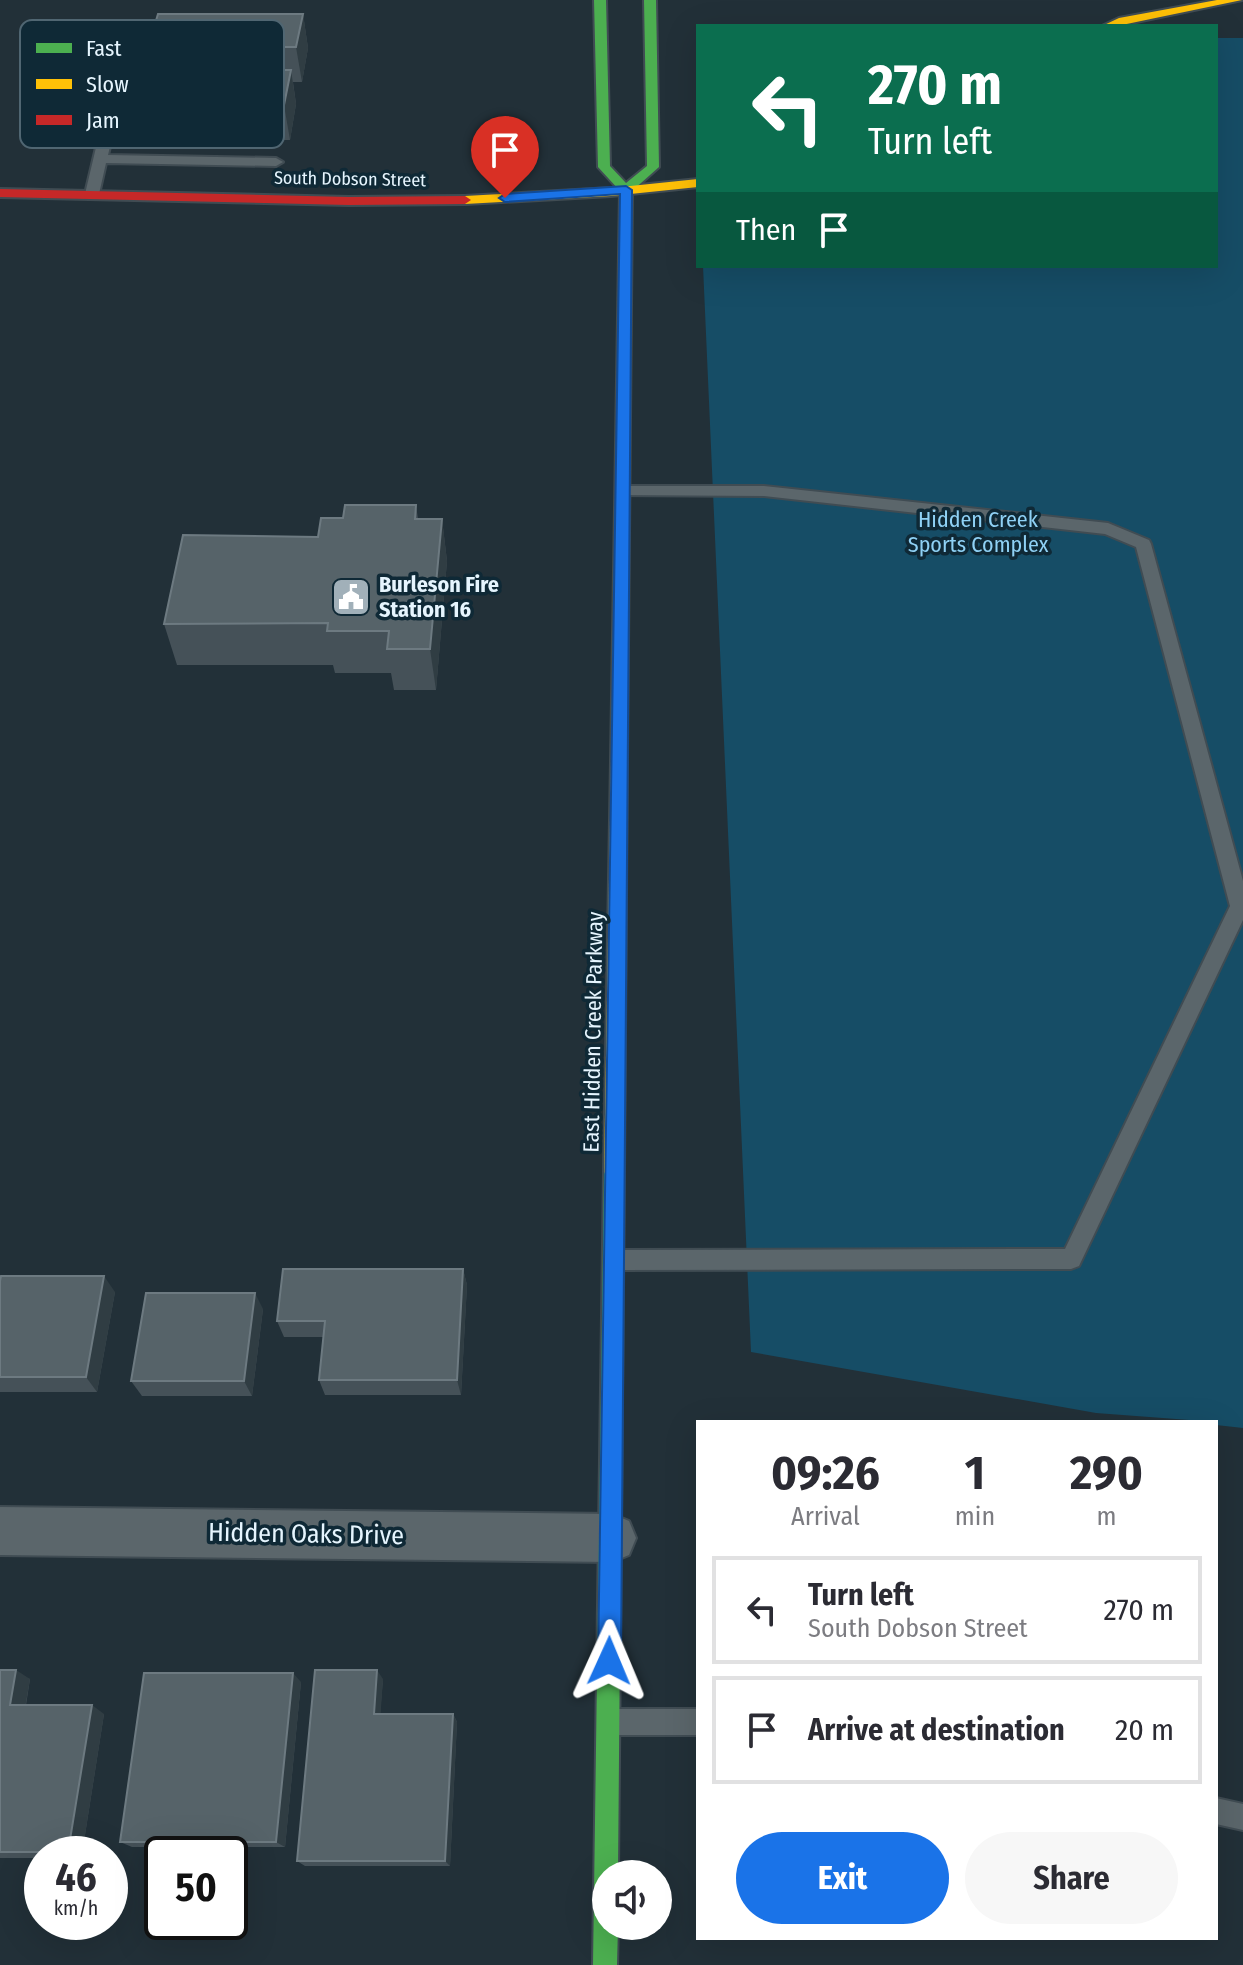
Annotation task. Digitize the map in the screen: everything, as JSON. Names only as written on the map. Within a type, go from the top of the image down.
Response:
[{"type":"main road","points":[[600,0],[604,167],[626,190],[653,167],[650,0]]},
{"type":"main road","points":[[1112,24],[1236,0]]},
{"type":"main road","name":"South Dobson Street","points":[[0,193],[426,200],[626,190],[696,183]]},
{"type":"main road","name":"East Hidden Creek Parkway","points":[[606,1860],[626,190]]},
{"type":"main road","name":"East Hidden Creek Parkway","points":[[605,1940],[605,1965]]},
{"type":"street","name":"Hidden Oaks Drive","points":[[0,1531],[612,1538]]},
{"type":"lane","points":[[92,194],[102,148]]},
{"type":"lane","points":[[99,159],[276,162]]},
{"type":"lane","points":[[614,1260],[1071,1259],[1240,906],[1143,544],[1108,529],[764,491],[622,491]]},
{"type":"lane","points":[[608,1722],[696,1722]]},
{"type":"lane","points":[[1218,1811],[1243,1817]]},
{"type":"green space","name":"Hidden Creek Sports Complex","points":[[1218,38],[1243,38],[1243,1428],[1218,1425],[1218,1420],[1096,1413],[751,1352],[703,268],[1218,268]]},
{"type":"building","points":[[158,14],[303,14],[296,47],[284,47],[284,20],[156,20]]},
{"type":"building","points":[[284,70],[291,70],[284,105]]},
{"type":"building","points":[[345,505],[416,505],[415,519],[442,519],[430,649],[387,649],[389,631],[327,631],[328,623],[164,624],[183,535],[318,537],[321,518],[343,518]]},
{"type":"building","points":[[283,1269],[463,1269],[457,1380],[319,1380],[325,1321],[277,1321]]},
{"type":"building","points":[[1,1276],[104,1276],[86,1377],[0,1377]]},
{"type":"building","points":[[146,1293],[255,1293],[244,1381],[131,1381]]},
{"type":"building","points":[[0,1670],[16,1670],[10,1705],[92,1705],[71,1836],[24,1836],[24,1852],[0,1852]]},
{"type":"building","points":[[315,1670],[377,1670],[374,1714],[453,1714],[445,1861],[297,1861]]},
{"type":"building","points":[[144,1673],[293,1673],[276,1842],[248,1842],[248,1836],[144,1836],[144,1842],[128,1842],[128,1836],[121,1836]]},
{"type":"traffic: fast","points":[[600,0],[604,167],[626,190]]},
{"type":"traffic: fast","points":[[626,190],[653,167],[650,0]]},
{"type":"traffic: fast","points":[[619,761],[626,190]]},
{"type":"traffic: fast","points":[[606,1860],[614,1172]]},
{"type":"traffic: fast","points":[[605,1940],[605,1965]]},
{"type":"traffic: slow","points":[[1112,24],[1236,0]]},
{"type":"traffic: slow","points":[[465,200],[611,192],[696,183]]},
{"type":"traffic: slow","points":[[614,1172],[619,761]]},
{"type":"traffic: jam","points":[[0,193],[349,201],[465,200]]},
{"type":"place","name":"Burleson Fire Station 16","points":[[351,597]]},
{"type":"route","points":[[505,198],[626,190],[609,1661]]}]
